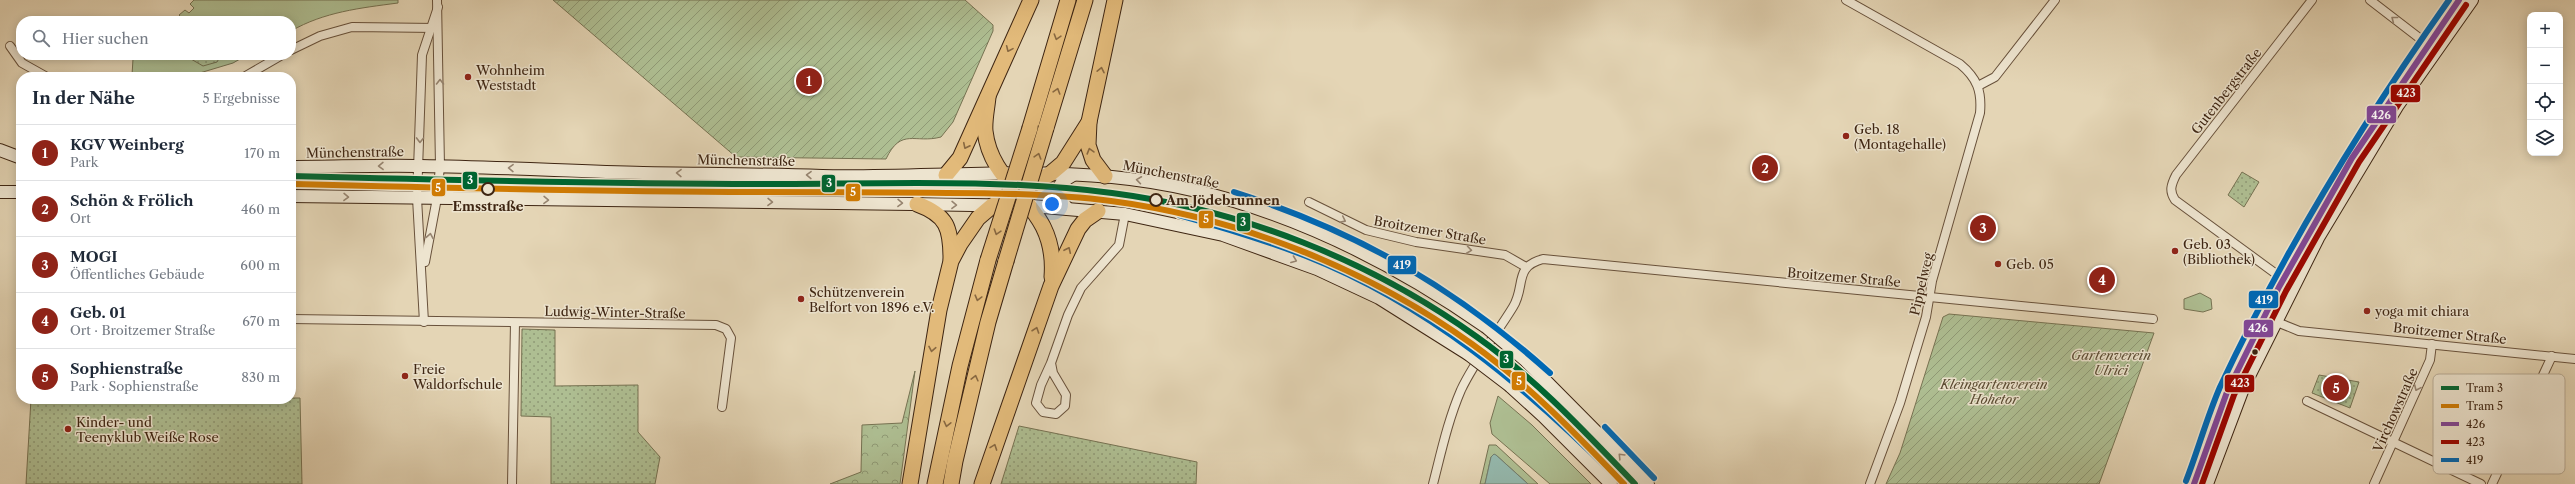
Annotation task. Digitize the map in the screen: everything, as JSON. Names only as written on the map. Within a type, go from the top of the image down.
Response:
[{"type":"highway","points":[[946,175],[960,158],[1031,0]]},
{"type":"highway","points":[[935,484],[960,366],[988,260],[1030,128],[1068,0]]},
{"type":"highway","points":[[952,484],[955,461],[986,330],[1085,0]]},
{"type":"highway","points":[[1105,176],[1093,160],[1088,145],[1089,122],[1115,0]]},
{"type":"highway","points":[[988,98],[985,130],[995,161],[1017,191],[1032,206],[1051,244],[1053,263],[1052,286]]},
{"type":"highway","points":[[951,261],[972,226],[992,206],[1050,174],[1063,163],[1089,122]]},
{"type":"highway","points":[[910,484],[936,326],[951,261],[951,243],[946,223],[937,213],[916,204]]},
{"type":"highway","points":[[982,484],[1052,286],[1078,229],[1085,220],[1098,211]]},
{"type":"main road","points":[[2207,484],[2242,391],[2318,238],[2358,168],[2459,0]]},
{"type":"main road","points":[[2194,484],[2227,392],[2283,279],[2352,158],[2431,46],[2472,0]]},
{"type":"main road","points":[[0,150],[16,156]]},
{"type":"main road","name":"Münchenstraße","points":[[296,167],[440,166],[640,173],[946,175],[1050,174],[1105,176],[1200,191],[1300,222],[1388,265],[1486,327],[1526,361],[1648,484]]},
{"type":"main road","points":[[1068,209],[1058,197],[1057,191],[1059,184],[1073,175]]},
{"type":"main road","points":[[0,192],[16,192]]},
{"type":"main road","points":[[296,196],[1032,206],[1126,214],[1223,235],[1317,269],[1379,298],[1468,354],[1510,386],[1611,484]]},
{"type":"street","name":"Pippelweg","points":[[1846,0],[1949,56],[1968,71],[1978,86],[1981,99],[1980,113],[1928,297],[1926,317],[1900,403],[1870,484]]},
{"type":"street","points":[[1978,86],[1995,78],[2055,0]]},
{"type":"street","name":"Gutenbergstraße","points":[[2283,279],[2175,200],[2171,194],[2171,188],[2176,175],[2312,0]]},
{"type":"street","points":[[2370,0],[2431,46]]},
{"type":"street","points":[[423,274],[437,198],[440,166],[435,28],[438,3]]},
{"type":"street","points":[[296,48],[320,36],[352,27],[435,28]]},
{"type":"street","points":[[420,166],[422,55],[435,28]]},
{"type":"street","points":[[10,46],[16,54]]},
{"type":"street","points":[[20,60],[22,63],[38,72]]},
{"type":"street","points":[[253,72],[273,60]]},
{"type":"street","name":"Münchenstraße","points":[[417,198],[420,166]]},
{"type":"street","points":[[417,198],[423,274],[424,322]]},
{"type":"street","name":"Broitzemer Straße","points":[[1308,202],[1366,230],[1416,242],[1505,255],[1526,268],[1533,262],[1543,259],[2153,318]]},
{"type":"street","points":[[1051,363],[1053,373],[1066,395],[1065,406],[1056,414],[1043,412],[1036,403],[1041,385],[1051,363],[1068,315],[1081,288],[1119,245],[1126,214]]},
{"type":"street","points":[[1433,484],[1447,430],[1461,391],[1489,341],[1513,306],[1526,268]]},
{"type":"street","name":"Broitzemer Straße","points":[[2264,317],[2299,331],[2575,359]]},
{"type":"street","name":"Ludwig-Winter-Straße","points":[[296,319],[722,326],[729,333],[731,348],[722,407]]},
{"type":"street","points":[[512,484],[515,323]]},
{"type":"street","name":"Virchowstraße","points":[[2374,484],[2430,360],[2432,344]]},
{"type":"street","points":[[2544,374],[2552,356]]},
{"type":"street","points":[[2307,401],[2433,462]]},
{"type":"street","points":[[2460,474],[2481,484]]},
{"type":"street","points":[[2492,484],[2497,474]]},
{"type":"green space","points":[[194,0],[398,0],[398,3],[356,9],[329,15],[316,19],[296,29],[296,16],[180,16],[179,15],[185,10],[189,13],[194,8],[190,4]]},
{"type":"green space","points":[[553,0],[965,0],[993,25],[993,31],[953,122],[941,137],[932,139],[903,140],[897,143],[886,159],[736,157]]},
{"type":"green space","points":[[133,60],[238,60],[203,72],[132,72]]},
{"type":"green space","points":[[193,60],[218,60],[217,62],[203,66]]},
{"type":"green space","points":[[2242,172],[2259,182],[2244,207],[2228,195]]},
{"type":"green space","points":[[2200,293],[2211,299],[2212,309],[2203,312],[2184,309],[2184,299]]},
{"type":"green space","name":"Kleingartenverein Hohetor","points":[[1949,314],[2154,333],[2099,484],[1886,484],[1900,453],[1943,317]]},
{"type":"green space","points":[[522,329],[555,330],[555,386],[638,385],[638,432],[660,457],[655,484],[551,484],[551,417],[521,416]]},
{"type":"green space","points":[[915,371],[900,484],[830,484],[861,472],[862,425],[902,423]]},
{"type":"green space","points":[[2319,375],[2359,382],[2350,408],[2312,393]]},
{"type":"green space","points":[[1498,396],[1532,425],[1591,484],[1550,484],[1492,434],[1490,423]]},
{"type":"green space","points":[[296,398],[300,398],[302,484],[26,484],[31,404],[296,404]]},
{"type":"green space","points":[[1019,426],[1197,462],[1196,484],[1001,484]]},
{"type":"green space","points":[[1489,445],[1496,445],[1538,484],[1528,484],[1496,455],[1491,457],[1485,484],[1480,484]]},
{"type":"water","points":[[1494,454],[1528,484],[1485,484],[1491,457]]},
{"type":"tram line","name":"3","points":[[296,176],[642,183],[936,183],[1025,185],[1112,193],[1161,201],[1209,212],[1303,242],[1349,262],[1393,284],[1436,309],[1477,337],[1520,370],[1598,445],[1635,484]]},
{"type":"tram line","name":"5","points":[[296,184],[639,191],[875,192],[1050,195],[1111,201],[1159,209],[1207,220],[1300,250],[1389,292],[1431,317],[1493,359],[1570,428],[1624,484]]},
{"type":"transit line","name":"419","points":[[2186,481],[2220,387],[2271,286],[2355,141],[2449,0]]},
{"type":"transit line","name":"426","points":[[2194,484],[2227,392],[2279,287],[2352,158],[2459,0]]},
{"type":"transit line","name":"423","points":[[2202,484],[2234,395],[2286,291],[2359,162],[2466,5]]},
{"type":"transit line","name":"419","points":[[1234,192],[1279,207],[1322,225],[1363,244],[1402,265],[1478,314],[1550,373]]},
{"type":"transit line","name":"419","points":[[1179,215],[1243,234],[1306,256],[1351,276],[1393,298],[1434,323],[1511,380],[1583,444],[1617,478]]},
{"type":"transit line","name":"419","points":[[1605,427],[1654,478]]},
{"type":"place","name":"Wohnheim Weststadt","points":[[468,77]]},
{"type":"place","name":"KGV Weinberg","points":[[809,81]]},
{"type":"place","name":"Geb. 18 (Montagehalle)","points":[[1846,136]]},
{"type":"place","name":"Schön & Frölich","points":[[1765,168]]},
{"type":"place","name":"Emsstraße","points":[[488,189]]},
{"type":"place","name":"Am Jödebrunnen","points":[[1156,200]]},
{"type":"place","name":"MOGI","points":[[1983,228]]},
{"type":"place","name":"Geb. 03 (Bibliothek)","points":[[2175,251]]},
{"type":"place","name":"Geb. 05","points":[[1998,264]]},
{"type":"place","name":"Geb. 01","points":[[2102,280]]},
{"type":"place","name":"Schützenverein Belfort von 1896 e.V.","points":[[801,299]]},
{"type":"place","name":"yoga mit chiara","points":[[2367,311]]},
{"type":"place","name":"Freie Waldorfschule","points":[[405,376]]},
{"type":"place","name":"Sophienstraße","points":[[2336,388]]},
{"type":"place","name":"Kinder- und Teenyklub Weiße Rose","points":[[68,429]]},
{"type":"park label","name":"Gartenverein Ulrici","points":[[2111,362]]}]
